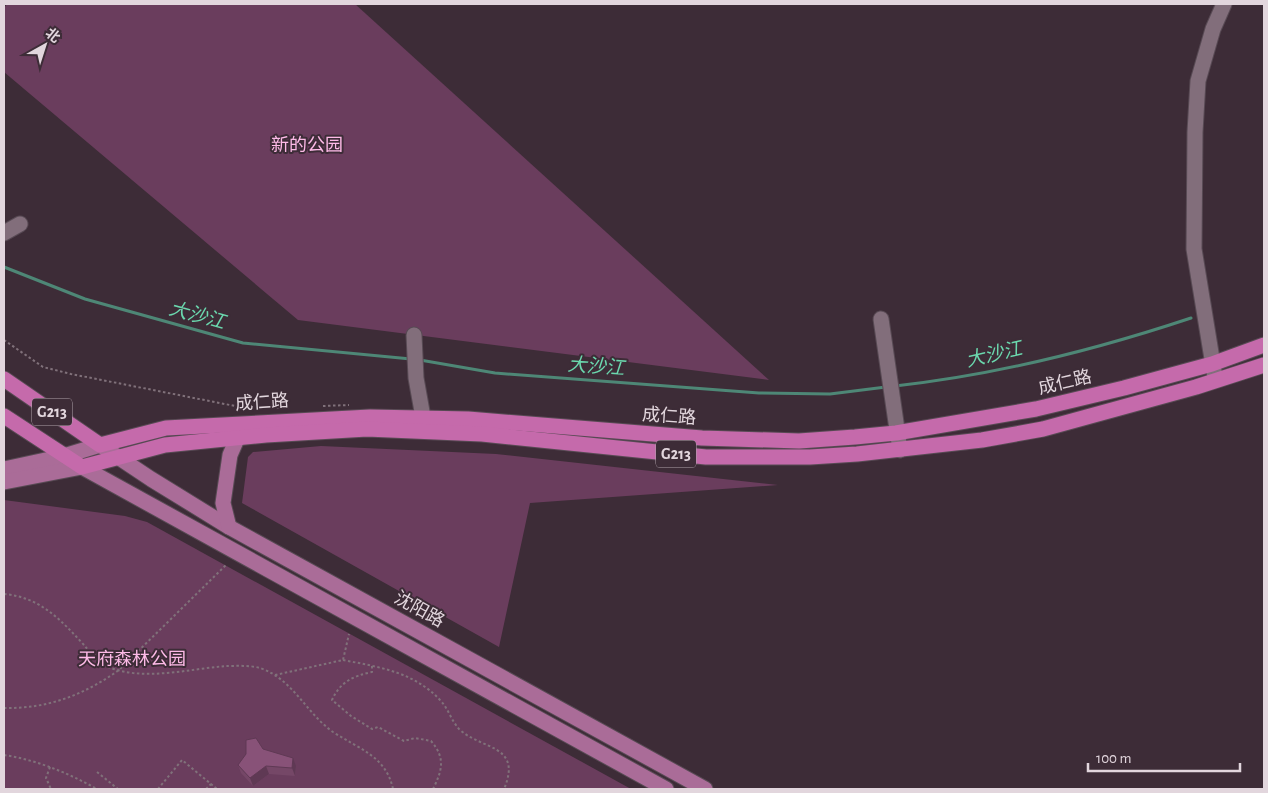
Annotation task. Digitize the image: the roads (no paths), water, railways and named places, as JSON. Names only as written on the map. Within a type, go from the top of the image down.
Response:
[{"type":"highway","name":"成仁路","points":[[100,445],[166,428],[302,419],[423,417],[468,419],[620,433],[752,440],[799,441],[896,433],[1036,409],[1124,388],[1212,364],[1264,345]]},
{"type":"highway","name":"成仁路","points":[[82,467],[165,446],[237,440],[266,435],[367,429],[482,434],[706,457],[810,457],[900,450],[1043,429],[1216,380],[1264,364]]},
{"type":"highway","name":"G213","points":[[4,379],[100,445]]},
{"type":"highway","name":"G213","points":[[4,416],[82,467]]},
{"type":"main road","points":[[229,527],[223,503],[230,455],[237,440]]},
{"type":"main road","name":"成仁路","points":[[4,469],[64,456],[100,445]]},
{"type":"main road","name":"沈阳路","points":[[100,445],[229,527],[701,788]]},
{"type":"main road","points":[[4,482],[82,467],[666,789]]},
{"type":"street","points":[[1216,380],[1194,249],[1195,132],[1198,81],[1213,28],[1224,4]]},
{"type":"street","points":[[4,233],[20,224]]},
{"type":"street","points":[[882,319],[891,373],[896,433],[900,450]]},
{"type":"street","points":[[414,335],[416,378],[423,417]]},
{"type":"waterway","name":"大沙江","points":[[4,267],[85,299],[243,343],[411,359]]},
{"type":"waterway","name":"大沙江","points":[[895,386],[970,375],[1044,360],[1118,341],[1191,318]]},
{"type":"waterway","name":"大沙江","points":[[420,360],[495,373],[759,393],[830,394],[886,387]]},
{"type":"park label","name":"新的公园","points":[[307,146]]},
{"type":"park label","name":"天府森林公园","points":[[132,660]]}]
